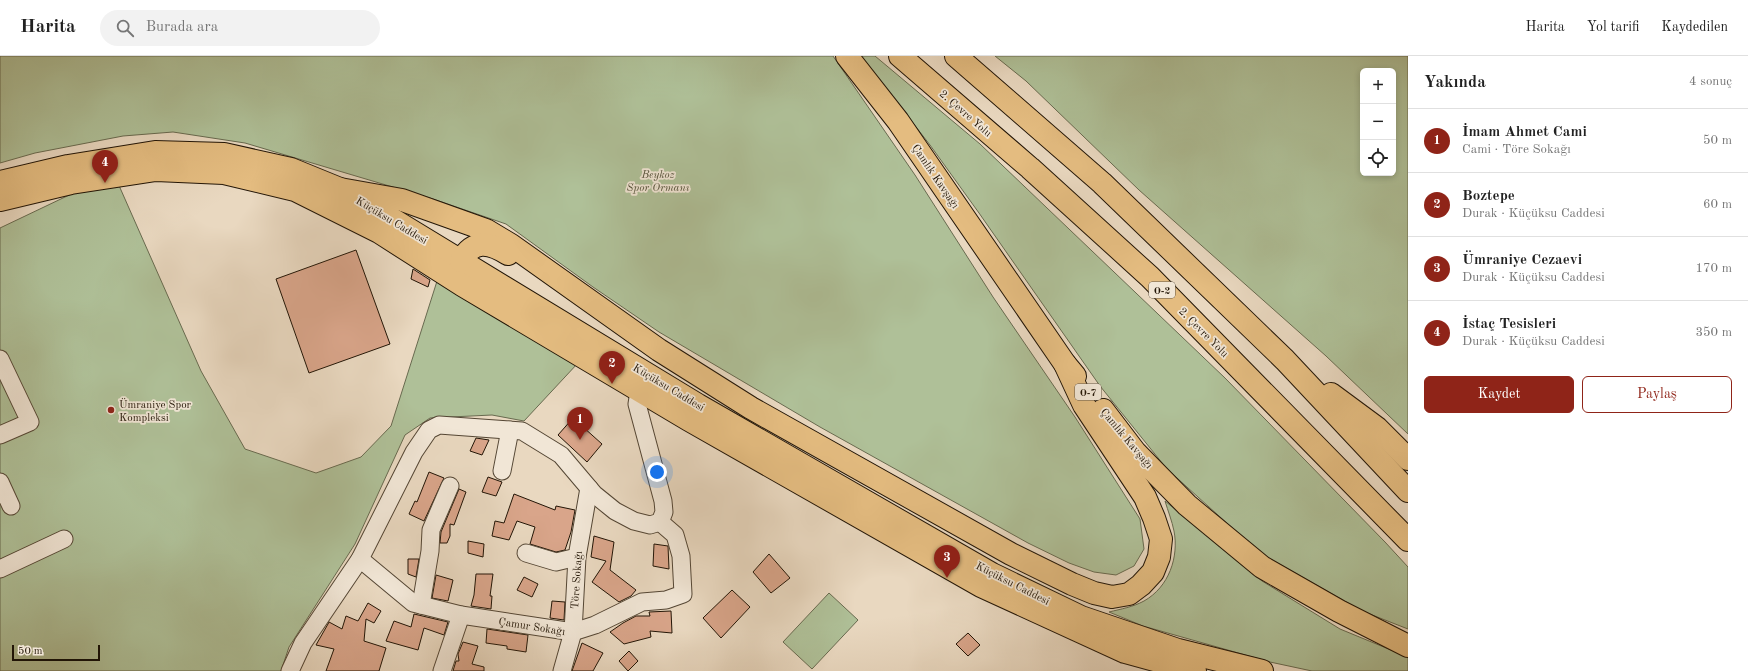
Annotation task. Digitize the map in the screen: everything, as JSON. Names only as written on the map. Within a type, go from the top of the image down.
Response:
[{"type":"main road","name":"Çamlık Kavşağı","points":[[847,56],[898,121],[1065,364],[1094,398],[1135,452],[1187,505],[1262,567],[1339,611],[1408,646]]},
{"type":"main road","name":"2. Çevre Yolu","points":[[900,56],[1030,168],[1150,277],[1408,540]]},
{"type":"main road","points":[[956,56],[1102,183],[1286,360],[1408,491]]},
{"type":"main road","name":"Küçüksu Caddesi","points":[[0,182],[68,166],[155,152],[174,162],[295,190],[379,232],[462,285],[992,574],[1081,617],[1178,650],[1256,670]]},
{"type":"main road","name":"Küçüksu Caddesi","points":[[0,200],[79,182],[156,170],[174,162],[224,154],[291,169],[340,189],[513,293],[570,328],[644,383],[981,586],[1118,655],[1194,671]]},
{"type":"main road","points":[[340,189],[402,200],[486,230],[511,245],[659,350],[751,408],[1011,554],[1072,584],[1094,593],[1112,597],[1129,594],[1141,585],[1153,572],[1159,557],[1160,539],[1154,518],[1145,497],[1084,405],[1065,364]]},
{"type":"main road","points":[[462,285],[460,261],[466,251],[476,245],[486,244],[502,250],[602,311]]},
{"type":"main road","points":[[1286,360],[1377,428],[1408,459]]},
{"type":"main road","points":[[1145,671],[1118,655],[1122,644],[1129,644],[1197,663],[1212,658]]},
{"type":"street","points":[[0,359],[30,422],[0,435]]},
{"type":"street","points":[[290,671],[303,643],[360,559],[414,452],[429,430],[439,425],[522,431],[561,455],[589,488],[615,511],[634,521],[650,525],[660,522],[664,512],[663,501],[637,404],[644,383]]},
{"type":"street","points":[[502,471],[510,430]]},
{"type":"street","points":[[0,482],[11,506]]},
{"type":"street","points":[[421,605],[430,551],[431,530],[450,486]]},
{"type":"street","name":"Töre Sokağı","points":[[562,671],[573,632],[577,557],[589,488]]},
{"type":"street","name":"Çamur Sokağı","points":[[360,559],[413,603],[461,615],[573,632],[595,625],[642,602],[666,600],[683,594],[681,556],[675,535],[660,522]]},
{"type":"street","points":[[0,569],[64,539]]},
{"type":"street","points":[[526,553],[556,562],[577,557]]},
{"type":"street","points":[[442,671],[461,615]]},
{"type":"green space","name":"Beykoz Spor Ormanı","points":[[0,56],[833,56],[915,175],[993,297],[1075,417],[1140,519],[1144,549],[1134,566],[1116,575],[1094,572],[1069,563],[1028,543],[820,427],[659,332],[593,287],[506,224],[433,199],[245,143],[173,132],[123,136],[35,153],[0,163]]},
{"type":"green space","points":[[861,56],[875,56],[980,144],[1225,378],[1385,542],[1408,567],[1408,629],[1362,611],[1260,553],[1167,469],[1100,386],[930,145]]},
{"type":"green space","points":[[995,56],[1408,56],[1408,434],[1326,356],[1139,190],[1026,81]]},
{"type":"green space","points":[[117,181],[201,371],[245,449],[316,473],[361,457],[391,426],[438,278],[578,363],[524,421],[492,415],[430,418],[405,435],[355,544],[289,647],[281,671],[0,671],[0,228],[86,187]]},
{"type":"green space","points":[[1165,501],[1262,581],[1340,629],[1408,657],[1408,671],[1312,671],[1270,662],[1143,626],[1109,612],[1144,601],[1153,595],[1166,580],[1173,561],[1175,541],[1173,527]]},
{"type":"green space","points":[[829,593],[858,620],[812,669],[783,642]]},
{"type":"building","points":[[356,250],[390,344],[309,373],[276,279]]},
{"type":"building","points":[[413,269],[430,280],[428,287],[411,279]]},
{"type":"building","points":[[573,418],[602,444],[587,462],[558,435]]},
{"type":"building","points":[[476,438],[489,440],[482,455],[470,451]]},
{"type":"building","points":[[429,472],[444,478],[424,521],[409,514],[415,501],[417,502]]},
{"type":"building","points":[[488,477],[502,482],[496,496],[482,492]]},
{"type":"building","points":[[459,489],[466,492],[454,525],[450,524],[450,536],[447,543],[440,543],[441,532]]},
{"type":"building","points":[[514,494],[555,510],[556,506],[575,510],[571,532],[565,550],[556,552],[530,544],[535,527],[517,521],[509,540],[492,536],[495,521],[504,523]]},
{"type":"building","points":[[594,536],[614,542],[610,570],[636,590],[631,596],[619,602],[592,582],[606,561],[591,557]]},
{"type":"building","points":[[468,541],[484,544],[483,557],[468,553]]},
{"type":"building","points":[[654,544],[668,546],[669,569],[653,566]]},
{"type":"building","points":[[769,554],[790,578],[771,593],[753,572]]},
{"type":"building","points":[[408,559],[419,559],[416,577],[408,574]]},
{"type":"building","points":[[476,574],[493,574],[490,596],[492,596],[491,609],[471,606],[474,595]]},
{"type":"building","points":[[436,575],[453,580],[448,601],[432,598]]},
{"type":"building","points":[[524,577],[538,584],[532,597],[517,590]]},
{"type":"building","points":[[732,590],[750,607],[721,638],[703,618]]},
{"type":"building","points":[[552,601],[565,602],[564,620],[550,618]]},
{"type":"building","points":[[368,603],[381,611],[374,623],[366,619],[364,641],[386,648],[379,671],[326,671],[334,649],[316,645],[329,622],[342,629],[346,616],[358,621]]},
{"type":"building","points":[[671,611],[672,633],[650,631],[651,637],[624,644],[610,632],[636,616],[650,616],[649,612]]},
{"type":"building","points":[[414,614],[448,622],[444,635],[424,628],[418,650],[386,641],[394,621],[411,627]]},
{"type":"building","points":[[487,629],[528,635],[526,652],[507,649],[507,646],[486,643]]},
{"type":"building","points":[[968,633],[980,645],[968,656],[956,644]]},
{"type":"building","points":[[463,642],[478,646],[472,664],[484,667],[484,671],[453,671],[456,661],[459,661],[458,654]]},
{"type":"building","points":[[582,643],[603,653],[593,671],[572,671]]},
{"type":"building","points":[[629,651],[638,661],[628,671],[619,661]]},
{"type":"place","name":"İstaç Tesisleri","points":[[105,183]]},
{"type":"place","name":"Boztepe","points":[[612,384]]},
{"type":"place","name":"Ümraniye Spor Kompleksi","points":[[111,410]]},
{"type":"place","name":"İmam Ahmet Cami","points":[[580,440]]},
{"type":"place","name":"Ümraniye Cezaevi","points":[[947,578]]}]
